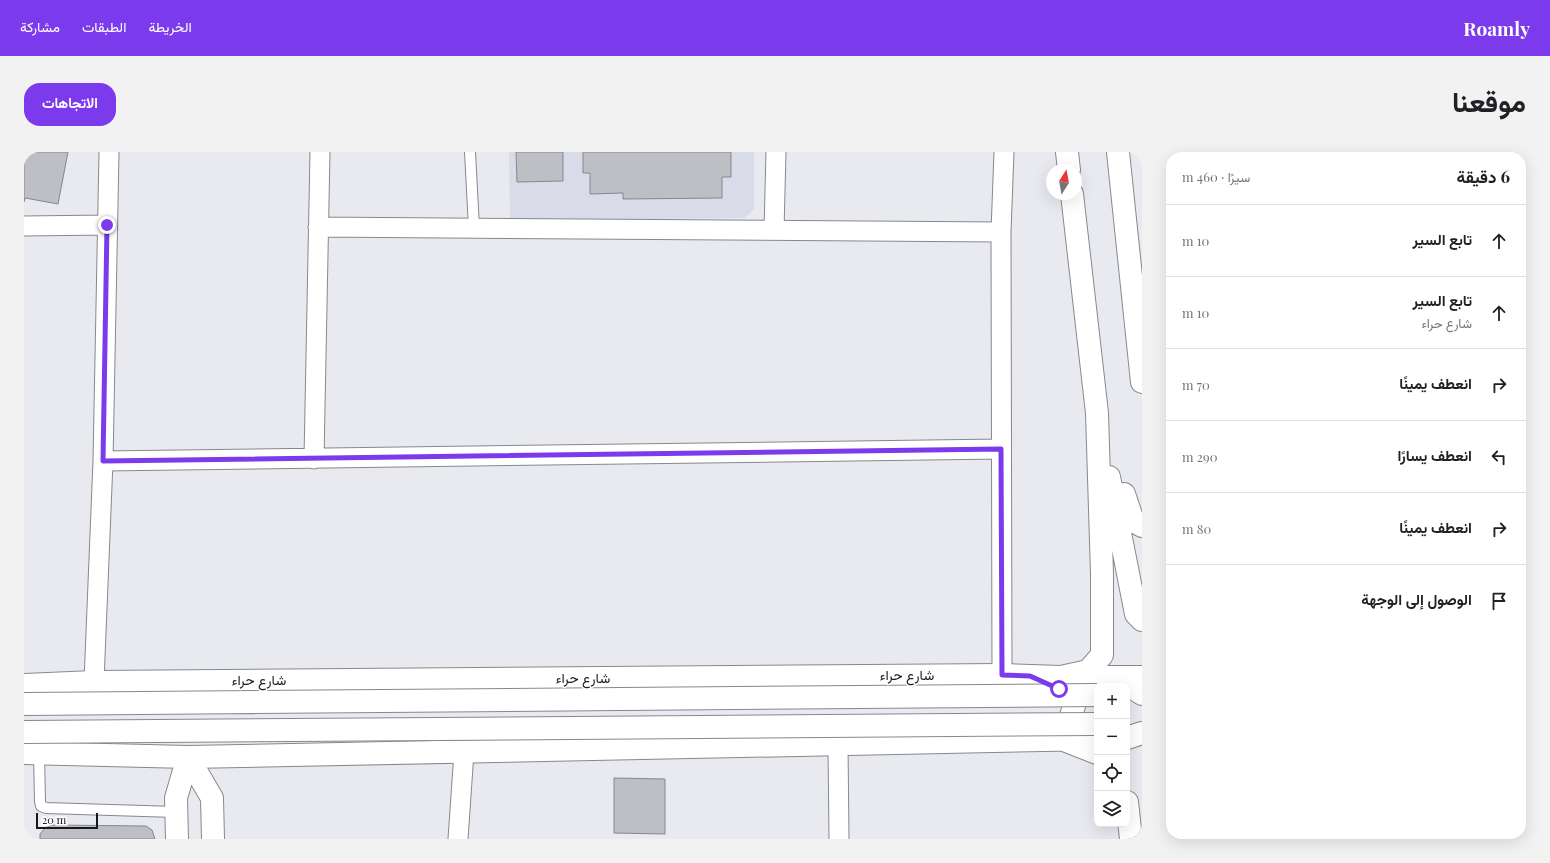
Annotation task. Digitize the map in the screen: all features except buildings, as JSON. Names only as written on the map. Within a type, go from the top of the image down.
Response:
[{"type":"main road","points":[[1067,152],[1068,164]]},
{"type":"main road","points":[[1118,152],[1142,382]]},
{"type":"main road","points":[[1073,200],[1097,413],[1136,614],[1142,620]]},
{"type":"main road","points":[[1097,413],[1133,521],[1142,526]]},
{"type":"main road","points":[[1061,677],[1088,671],[1102,655],[1102,574],[1097,413]]},
{"type":"main road","name":"شارع حراء","points":[[24,685],[94,682],[1002,675],[1061,677],[1102,683]]},
{"type":"main road","points":[[1030,676],[1059,689],[1075,702],[1067,732]]},
{"type":"main road","name":"شارع حراء","points":[[1130,683],[1142,678]]},
{"type":"main road","name":"شارع حراء","points":[[1130,689],[1142,694]]},
{"type":"main road","name":"شارع حراء","points":[[24,704],[1094,695]]},
{"type":"main road","points":[[1130,724],[1142,724]]},
{"type":"main road","points":[[31,753],[188,757],[1040,740],[1094,725]]},
{"type":"main road","points":[[24,732],[1067,732],[1094,739]]},
{"type":"main road","points":[[1067,732],[1094,752]]},
{"type":"main road","points":[[1130,738],[1142,733]]},
{"type":"main road","points":[[1130,739],[1142,740]]},
{"type":"main road","points":[[177,839],[176,798],[188,757]]},
{"type":"main road","points":[[188,757],[212,798],[213,839]]},
{"type":"main road","points":[[1130,827],[1131,839]]},
{"type":"street","points":[[94,682],[103,461],[109,152]]},
{"type":"street","points":[[314,459],[320,152]]},
{"type":"street","points":[[774,230],[776,152]]},
{"type":"street","points":[[1002,675],[1001,232],[1004,152]]},
{"type":"street","points":[[24,226],[107,225]]},
{"type":"street","points":[[318,227],[1001,232]]},
{"type":"street","points":[[103,461],[1001,449]]},
{"type":"street","points":[[838,745],[839,839]]},
{"type":"street","points":[[458,839],[464,752]]},
{"type":"lane","points":[[470,152],[474,228]]},
{"type":"lane","points":[[31,753],[41,806],[46,808],[176,812]]},
{"type":"shaded area","points":[[509,152],[754,152],[754,209],[745,218],[510,220]]},
{"type":"route","points":[[107,225],[103,461],[1001,449],[1002,675],[1030,676],[1059,689]]}]
